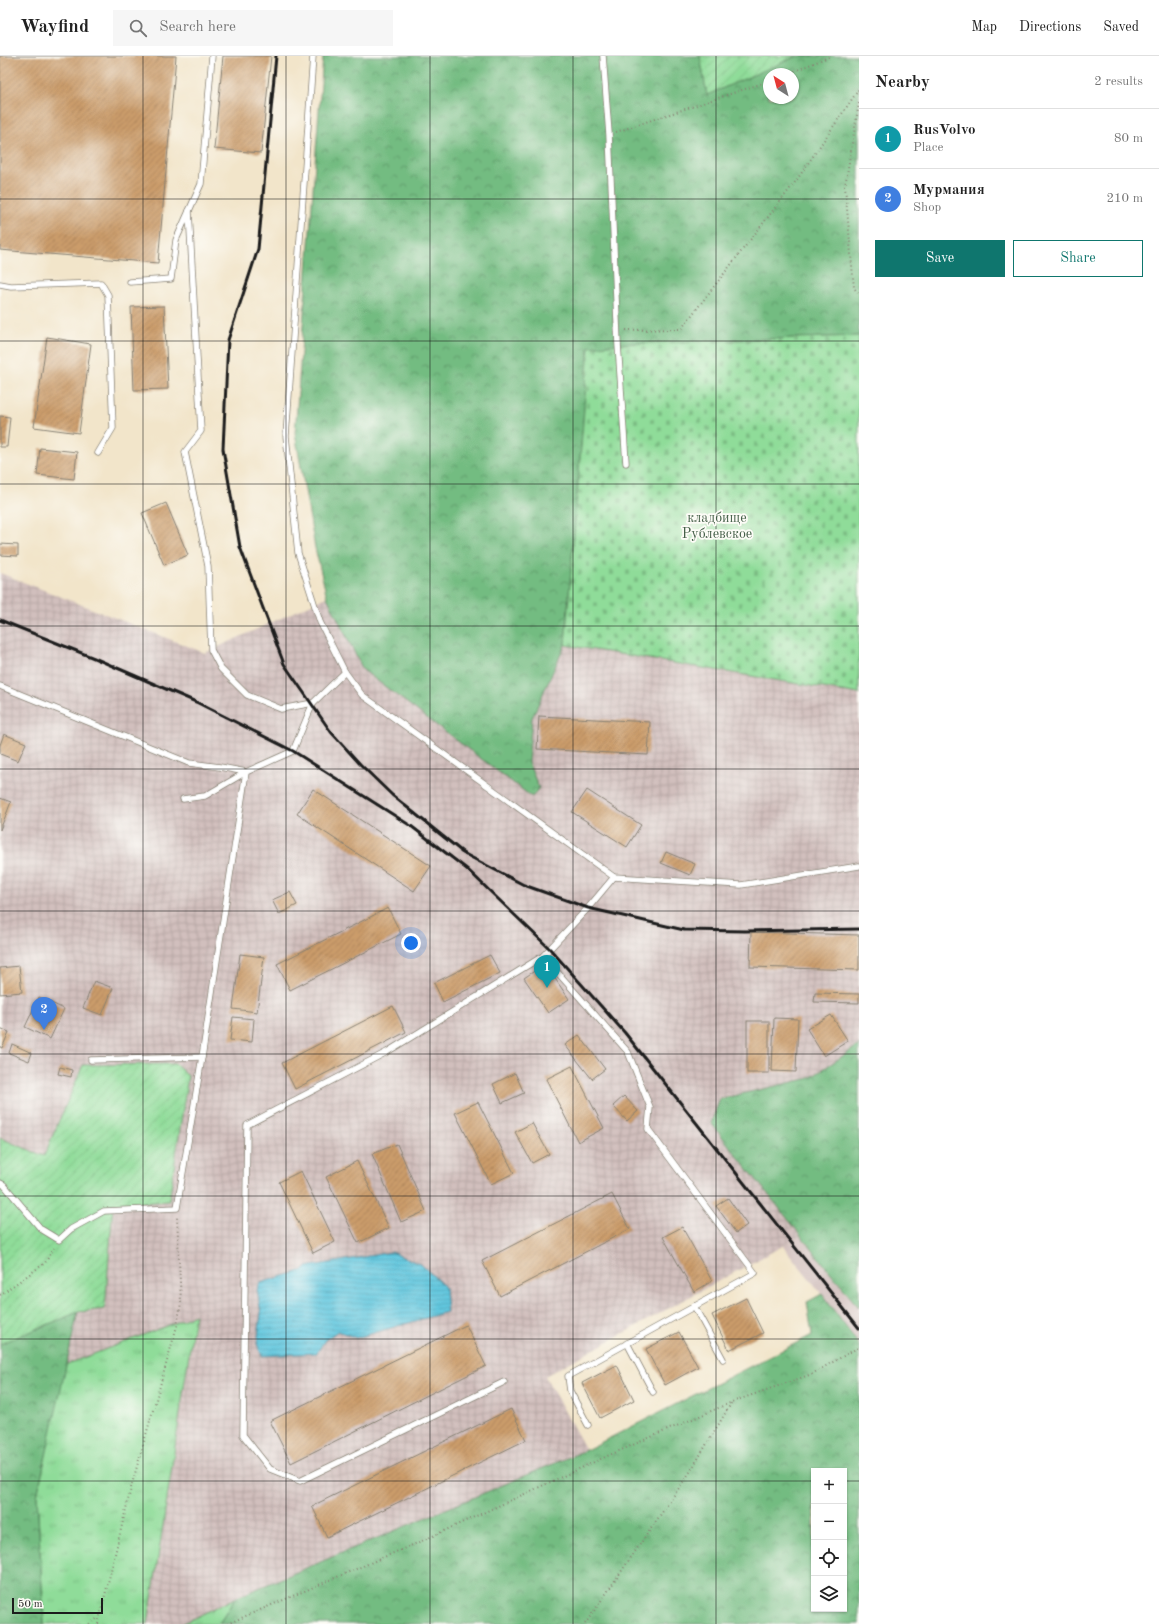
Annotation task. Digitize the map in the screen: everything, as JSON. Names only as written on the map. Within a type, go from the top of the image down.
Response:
[{"type":"lane","points":[[130,282],[171,279],[176,240],[201,184],[212,56]]},
{"type":"lane","points":[[313,56],[286,436],[298,553],[320,622],[345,672],[362,695],[614,877],[741,885],[859,866]]},
{"type":"lane","points":[[603,56],[609,134],[617,330],[626,463]]},
{"type":"lane","points":[[189,211],[201,431],[185,452],[208,566],[211,650],[220,668],[248,695],[281,709],[313,703]]},
{"type":"lane","points":[[0,284],[11,286],[101,284],[108,295],[113,428],[98,453]]},
{"type":"lane","points":[[184,799],[205,796],[246,772],[293,752],[313,703],[345,672]]},
{"type":"lane","points":[[0,686],[189,763],[246,772]]},
{"type":"lane","points":[[0,1183],[4,1185],[41,1230],[58,1240],[71,1229],[104,1211],[177,1208],[246,772]]},
{"type":"lane","points":[[504,1382],[300,1481],[270,1469],[243,1435],[247,1125],[387,1052],[543,956],[588,908],[614,877]]},
{"type":"lane","points":[[543,956],[628,1052],[650,1106],[648,1129],[755,1273],[568,1376],[570,1391],[588,1425]]},
{"type":"lane","points":[[91,1060],[202,1056]]},
{"type":"lane","points":[[694,1306],[723,1359]]},
{"type":"lane","points":[[627,1343],[653,1392]]},
{"type":"path","points":[[799,69],[831,56]]},
{"type":"path","points":[[609,134],[763,83]]},
{"type":"path","points":[[617,330],[681,329],[796,180],[859,89]]},
{"type":"path","points":[[859,102],[845,186],[854,288],[859,294]]},
{"type":"path","points":[[98,1624],[132,1484],[177,1326],[181,1303],[177,1254],[177,1208]]},
{"type":"path","points":[[0,1295],[44,1263],[58,1240]]},
{"type":"path","points":[[227,1624],[424,1540],[605,1457],[732,1402],[812,1374],[859,1346]]},
{"type":"path","points":[[585,1624],[690,1472],[732,1402]]},
{"type":"path","points":[[89,1624],[99,1618]]},
{"type":"shaded area","points":[[0,573],[205,653],[327,597],[363,670],[539,788],[528,762],[532,718],[565,645],[859,694],[859,1045],[810,1078],[720,1099],[769,1196],[801,1236],[545,1376],[586,1450],[235,1598],[182,1624],[148,1624],[195,1316],[65,1365],[78,1312],[105,1308],[113,1205],[83,1065],[44,1156],[0,1138]]},
{"type":"shaded area","points":[[801,1236],[859,1308],[859,1345],[822,1294],[783,1246]]},
{"type":"green space","points":[[323,56],[700,56],[707,95],[763,71],[763,104],[799,104],[799,68],[769,68],[797,56],[859,56],[859,336],[618,344],[589,347],[565,645],[532,718],[528,762],[539,788],[532,797],[363,670],[327,597],[315,548],[295,433]]},
{"type":"green space","points":[[700,56],[797,56],[769,68],[763,68],[763,71],[707,95]]},
{"type":"green space","name":"кладбище Рублевское","points":[[859,336],[859,694],[565,645],[589,347],[618,344]]},
{"type":"green space","points":[[859,1045],[859,1308],[711,1123],[720,1099],[810,1078]]},
{"type":"green space","points":[[175,1064],[188,1076],[169,1201],[113,1205],[105,1309],[78,1312],[0,1344],[0,1138],[44,1156],[83,1065]]},
{"type":"green space","points":[[822,1294],[859,1345],[859,1624],[219,1624],[235,1598],[586,1450],[812,1335],[807,1302]]},
{"type":"green space","points":[[78,1312],[37,1496],[44,1624],[0,1624],[0,1344]]},
{"type":"green space","points":[[195,1315],[148,1624],[44,1624],[37,1496],[65,1365]]},
{"type":"green space","points":[[235,1598],[219,1624],[182,1624]]},
{"type":"water","points":[[391,1252],[422,1265],[445,1287],[447,1312],[356,1338],[338,1331],[325,1340],[317,1353],[262,1356],[257,1344],[261,1313],[257,1290],[260,1283],[304,1270],[306,1267]]},
{"type":"building","points":[[0,56],[176,56],[158,263],[0,250]]},
{"type":"building","points":[[223,56],[271,56],[261,153],[214,149]]},
{"type":"building","points":[[164,306],[168,389],[134,390],[131,307]]},
{"type":"building","points":[[47,337],[91,344],[79,433],[34,427]]},
{"type":"building","points":[[0,416],[10,417],[7,447],[0,447]]},
{"type":"building","points":[[40,448],[77,452],[74,479],[37,475]]},
{"type":"building","points":[[166,503],[188,555],[164,565],[142,513]]},
{"type":"building","points":[[0,544],[18,545],[18,556],[0,555]]},
{"type":"building","points":[[539,716],[650,722],[648,755],[537,749]]},
{"type":"building","points":[[4,734],[26,743],[18,761],[0,754],[0,745]]},
{"type":"building","points":[[313,789],[431,866],[414,891],[297,814]]},
{"type":"building","points":[[587,790],[641,825],[627,847],[572,812]]},
{"type":"building","points":[[0,798],[11,802],[0,830]]},
{"type":"building","points":[[666,852],[695,864],[690,875],[661,863]]},
{"type":"building","points":[[290,892],[297,905],[279,914],[272,900]]},
{"type":"building","points":[[388,908],[401,934],[290,990],[277,964]]},
{"type":"building","points":[[751,932],[859,935],[859,970],[750,967]]},
{"type":"building","points":[[240,954],[264,957],[257,1012],[233,1009]]},
{"type":"building","points":[[490,955],[500,973],[443,1002],[434,983]]},
{"type":"building","points":[[545,964],[569,999],[548,1013],[524,978]]},
{"type":"building","points":[[19,966],[22,992],[0,994],[0,968]]},
{"type":"building","points":[[94,981],[113,988],[102,1015],[83,1008]]},
{"type":"building","points":[[815,993],[859,994],[859,1003],[814,1002]]},
{"type":"building","points":[[39,997],[64,1009],[50,1039],[25,1027]]},
{"type":"building","points":[[393,1006],[406,1032],[295,1089],[282,1063]]},
{"type":"building","points":[[831,1015],[848,1041],[824,1056],[807,1029]]},
{"type":"building","points":[[233,1017],[254,1019],[252,1042],[230,1040]]},
{"type":"building","points":[[774,1018],[798,1019],[796,1072],[772,1071]]},
{"type":"building","points":[[747,1021],[769,1021],[769,1073],[747,1073]]},
{"type":"building","points":[[0,1028],[9,1032],[2,1048],[0,1047]]},
{"type":"building","points":[[579,1035],[605,1069],[592,1079],[565,1045]]},
{"type":"building","points":[[12,1044],[32,1053],[29,1061],[9,1053]]},
{"type":"building","points":[[572,1066],[604,1128],[578,1142],[546,1079]]},
{"type":"building","points":[[60,1067],[72,1070],[71,1077],[58,1074]]},
{"type":"building","points":[[515,1073],[524,1093],[502,1103],[493,1084]]},
{"type":"building","points":[[624,1096],[638,1111],[627,1121],[613,1106]]},
{"type":"building","points":[[478,1102],[514,1173],[491,1184],[455,1113]]},
{"type":"building","points":[[532,1123],[549,1154],[532,1163],[515,1132]]},
{"type":"building","points":[[397,1144],[426,1211],[401,1222],[372,1154]]},
{"type":"building","points":[[357,1161],[389,1228],[358,1243],[326,1177]]},
{"type":"building","points":[[301,1171],[335,1242],[313,1253],[279,1182]]},
{"type":"building","points":[[612,1194],[630,1229],[500,1296],[482,1261]]},
{"type":"building","points":[[728,1198],[747,1225],[736,1233],[716,1206]]},
{"type":"building","points":[[682,1227],[712,1281],[694,1292],[663,1237]]},
{"type":"building","points":[[746,1298],[763,1333],[729,1350],[712,1315]]},
{"type":"building","points":[[466,1325],[486,1366],[291,1463],[270,1421]]},
{"type":"building","points":[[679,1332],[698,1367],[665,1385],[646,1349]]},
{"type":"building","points":[[617,1365],[634,1400],[600,1418],[582,1383]]},
{"type":"building","points":[[511,1409],[526,1440],[327,1537],[312,1506]]},
{"type":"railway","points":[[276,56],[258,249],[228,340],[223,449],[240,547],[284,664],[331,732],[360,764],[392,795],[466,855]]},
{"type":"railway","points":[[0,620],[94,658],[196,702],[293,751],[411,826],[468,870],[550,949],[625,1033],[859,1328]]},
{"type":"railway","points":[[461,852],[524,885],[588,908],[684,930],[745,931],[859,929]]},
{"type":"place","name":"RusVolvo","points":[[547,988]]},
{"type":"place","name":"Мурмания","points":[[44,1030]]}]
